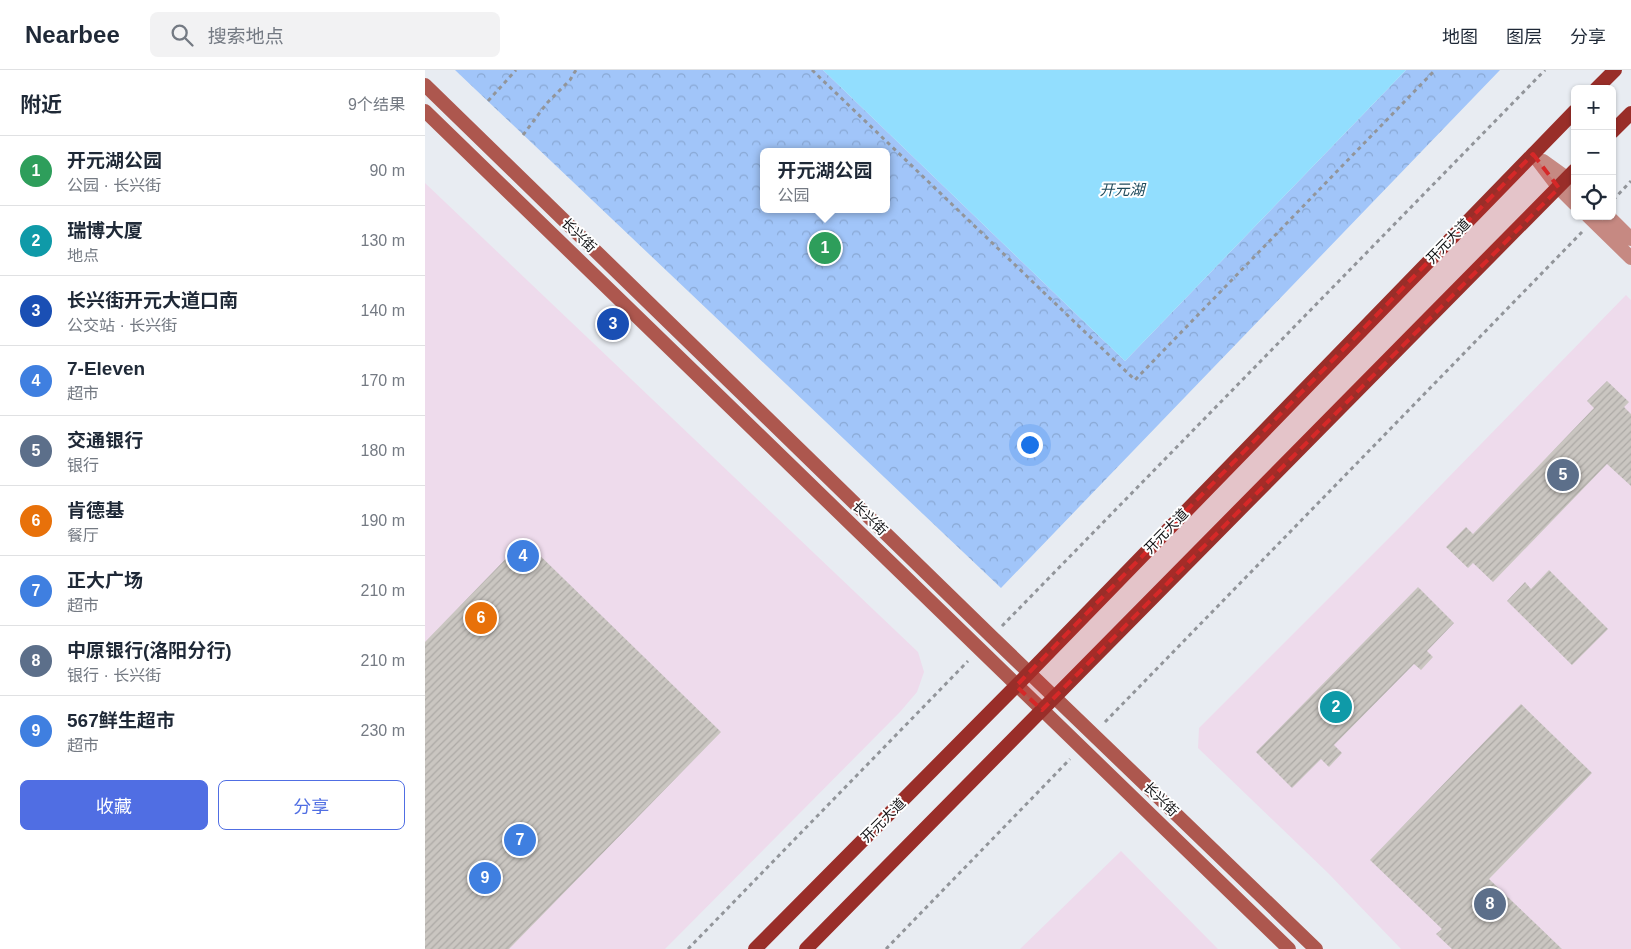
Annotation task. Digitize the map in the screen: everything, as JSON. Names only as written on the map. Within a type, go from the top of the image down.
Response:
[{"type":"main road","points":[[1600,85],[1615,70]]},
{"type":"main road","name":"长兴街","points":[[425,85],[1029,673],[1316,949]]},
{"type":"main road","name":"长兴街","points":[[425,112],[1289,949]]},
{"type":"main road","points":[[1614,130],[1631,113]]},
{"type":"main road","name":"开元大道","points":[[755,949],[1029,673],[1571,115]]},
{"type":"main road","points":[[806,949],[1569,180]]},
{"type":"street","points":[[1533,154],[1569,180]]},
{"type":"street","points":[[1591,220],[1631,258]]},
{"type":"street","points":[[1612,220],[1631,239]]},
{"type":"path","points":[[488,101],[517,70]]},
{"type":"path","points":[[523,135],[547,102],[570,80],[576,70]]},
{"type":"path","points":[[812,70],[1135,380],[1435,70]]},
{"type":"path","points":[[992,637],[1545,70]]},
{"type":"path","points":[[1616,197],[1631,182]]},
{"type":"path","points":[[1094,734],[1589,220]]},
{"type":"path","points":[[689,949],[979,650]]},
{"type":"path","points":[[886,949],[1081,748]]},
{"type":"highlighted area","points":[[1533,154],[1559,188],[1042,710],[1016,686]]},
{"type":"shaded area","points":[[425,183],[918,652],[924,672],[917,692],[900,712],[665,949],[425,949]]},
{"type":"shaded area","points":[[1626,295],[1631,300],[1631,949],[1401,949],[1328,873],[1198,748],[1199,728],[1407,520]]},
{"type":"shaded area","points":[[1121,851],[1218,949],[1020,949]]},
{"type":"green space","points":[[455,70],[823,70],[1125,361],[1406,70],[1500,70],[1001,588]]},
{"type":"water","name":"开元湖","points":[[823,70],[1406,70],[1125,361]]},
{"type":"building","points":[[1607,381],[1629,402],[1624,407],[1631,414],[1631,486],[1607,464],[1493,582],[1473,563],[1468,568],[1446,547],[1466,527],[1473,534],[1594,408],[1587,401]]},
{"type":"building","points":[[524,540],[721,732],[509,949],[425,949],[425,642]]},
{"type":"building","points":[[1549,570],[1608,629],[1572,665],[1507,601],[1525,582],[1531,589]]},
{"type":"building","points":[[1418,587],[1454,623],[1427,651],[1433,657],[1421,670],[1414,664],[1334,745],[1342,753],[1329,767],[1321,759],[1292,788],[1256,752]]},
{"type":"building","points":[[1521,704],[1592,773],[1489,879],[1562,949],[1452,949],[1436,934],[1442,929],[1370,860]]},
{"type":"place","name":"开元湖公园","points":[[825,248]]},
{"type":"place","name":"长兴街开元大道口南","points":[[613,324]]},
{"type":"place","name":"交通银行","points":[[1563,475]]},
{"type":"place","name":"7-Eleven","points":[[523,556]]},
{"type":"place","name":"肯德基","points":[[481,618]]},
{"type":"place","name":"瑞博大厦","points":[[1336,707]]},
{"type":"place","name":"正大广场","points":[[520,840]]},
{"type":"place","name":"567鲜生超市","points":[[485,878]]},
{"type":"place","name":"中原银行(洛阳分行)","points":[[1490,904]]}]
